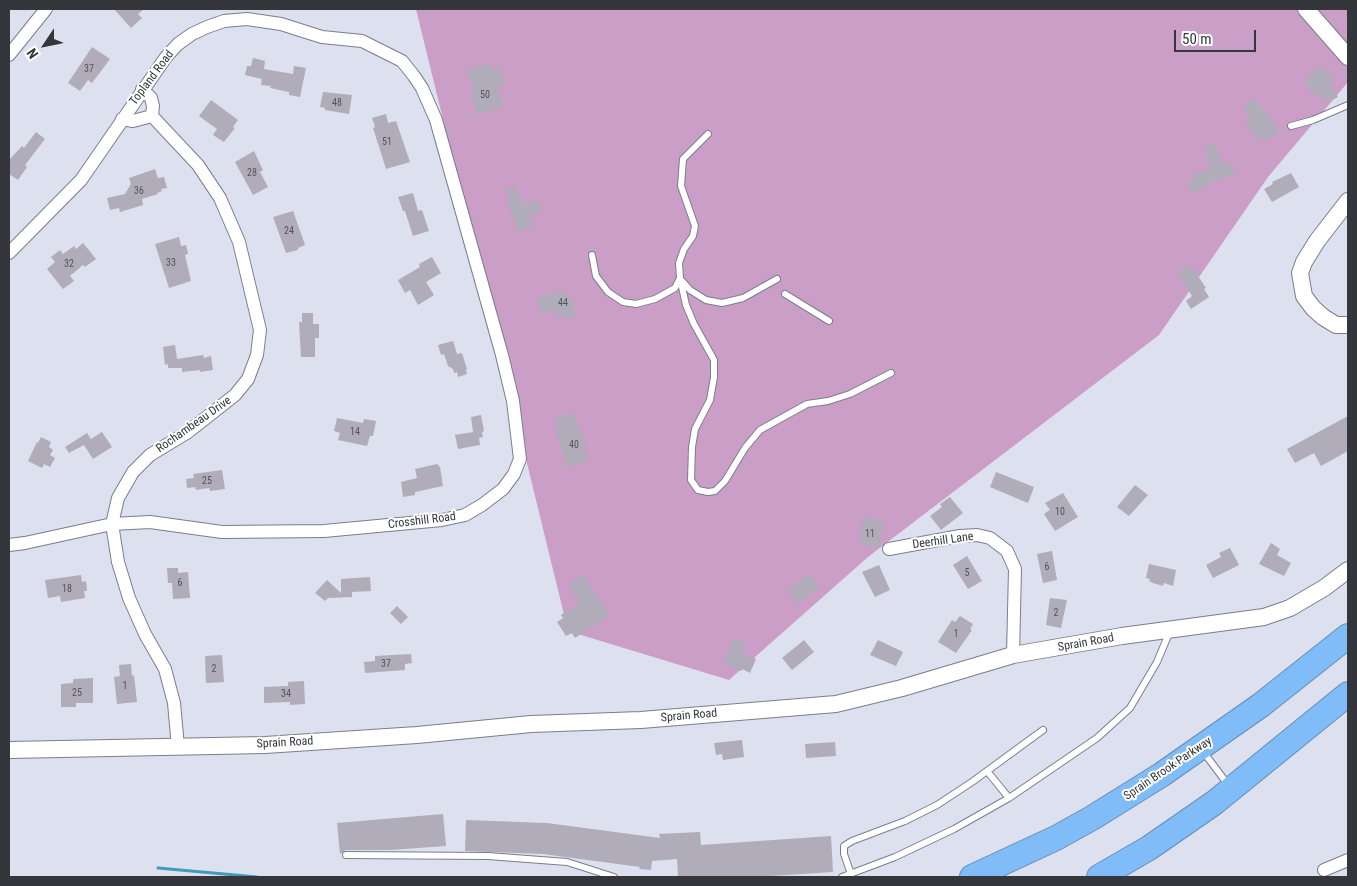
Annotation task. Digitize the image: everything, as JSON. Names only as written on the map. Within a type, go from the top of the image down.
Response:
[{"type":"highway","name":"Sprain Brook Parkway","points":[[972,877],[1020,856],[1092,818],[1148,784],[1260,705],[1348,636]]},
{"type":"highway","points":[[1099,877],[1182,826],[1231,790],[1348,694]]},
{"type":"street","points":[[9,55],[46,9]]},
{"type":"street","points":[[1306,9],[1348,57]]},
{"type":"street","name":"Topland Road","points":[[9,253],[82,180],[142,89],[178,44],[207,26],[224,21],[247,19],[281,24],[322,37],[362,41],[402,62],[422,88],[436,120],[444,146]]},
{"type":"street","points":[[122,119],[133,121],[152,116],[153,106],[151,98],[142,89]]},
{"type":"street","name":"Rochambeau Drive","points":[[152,116],[198,164],[220,198],[239,242],[260,330],[257,356],[248,379],[235,395],[188,432],[150,455],[133,472],[118,498],[112,524],[118,562],[129,598],[145,634],[165,669],[174,704],[178,747]]},
{"type":"street","name":"Crosshill Road","points":[[9,545],[112,524],[150,522],[222,532],[324,531],[442,520],[465,516],[503,489],[514,474],[520,459],[513,401],[444,146]]},
{"type":"street","points":[[1348,201],[1317,240],[1300,273],[1304,296],[1313,308],[1336,325],[1348,325]]},
{"type":"street","name":"Deerhill Lane","points":[[889,549],[960,536],[977,535],[990,538],[1007,551],[1015,569],[1013,655]]},
{"type":"street","name":"Sprain Road","points":[[9,750],[264,745],[531,724],[641,720],[836,704],[902,688],[1013,655],[1264,617],[1290,608],[1324,588],[1348,570]]},
{"type":"street","points":[[1324,870],[1348,860]]},
{"type":"lane","points":[[1291,126],[1313,120],[1348,104]]},
{"type":"lane","points":[[708,134],[683,159],[681,186],[695,226],[693,236],[684,249],[679,263],[680,278],[686,305],[714,360],[714,377],[710,400],[698,420],[692,447],[691,480],[698,490],[715,491],[725,481],[745,448],[760,430],[808,404],[828,401],[850,394],[891,373]]},
{"type":"lane","points":[[592,255],[596,276],[608,292],[623,302],[636,304],[655,299],[675,288],[680,278]]},
{"type":"lane","points":[[680,278],[690,290],[706,300],[722,303],[743,298],[777,279]]},
{"type":"lane","points":[[785,294],[828,321]]},
{"type":"lane","points":[[842,877],[895,857],[954,829],[1009,798],[1097,738],[1130,708],[1157,662],[1171,630]]},
{"type":"lane","points":[[851,874],[844,854],[844,846],[852,841],[906,821],[937,805],[988,771],[1043,730]]},
{"type":"lane","points":[[1201,748],[1231,790]]},
{"type":"lane","points":[[988,771],[1009,798]]},
{"type":"lane","points":[[346,855],[488,856],[567,862],[614,877]]},
{"type":"shaded area","points":[[416,9],[1348,9],[1348,82],[1268,177],[1159,335],[868,557],[729,680],[568,631]]},
{"type":"building","points":[[114,9],[144,9],[138,14],[142,18],[131,28]]},
{"type":"building","points":[[92,47],[110,59],[92,83],[88,80],[80,91],[68,83]]},
{"type":"building","points":[[253,58],[265,61],[264,69],[293,74],[294,66],[306,68],[300,97],[289,95],[289,92],[270,88],[271,86],[261,85],[262,79],[245,75],[247,66],[251,66]]},
{"type":"building","points":[[490,64],[492,70],[500,67],[505,85],[498,87],[503,107],[477,115],[472,96],[473,90],[467,70]]},
{"type":"building","points":[[1322,66],[1325,72],[1328,69],[1334,79],[1330,82],[1338,97],[1329,102],[1326,97],[1322,99],[1319,92],[1313,96],[1304,80],[1309,77],[1308,74]]},
{"type":"building","points":[[323,92],[352,95],[349,114],[325,110],[325,108],[320,107]]},
{"type":"building","points":[[1256,99],[1264,112],[1266,111],[1279,133],[1265,141],[1262,136],[1256,139],[1245,120],[1250,117],[1244,107]]},
{"type":"building","points":[[211,100],[238,120],[233,127],[235,128],[224,142],[213,135],[217,129],[199,116]]},
{"type":"building","points":[[386,114],[388,123],[396,121],[410,162],[386,169],[373,128],[375,127],[372,118]]},
{"type":"building","points":[[36,132],[45,139],[25,165],[27,167],[18,180],[9,174],[9,160],[22,146],[24,148]]},
{"type":"building","points":[[1215,143],[1222,164],[1230,161],[1235,174],[1204,185],[1205,188],[1191,193],[1188,183],[1194,181],[1192,175],[1211,168],[1204,147]]},
{"type":"building","points":[[254,151],[263,170],[260,172],[268,187],[253,195],[235,162]]},
{"type":"building","points":[[155,169],[158,178],[164,177],[167,188],[161,189],[162,191],[158,194],[142,199],[143,205],[120,212],[119,208],[110,210],[107,198],[125,194],[131,184],[129,178]]},
{"type":"building","points":[[1291,173],[1299,187],[1272,202],[1264,189],[1273,184],[1272,182]]},
{"type":"building","points":[[516,185],[525,204],[538,199],[542,211],[529,215],[533,226],[518,232],[505,189]]},
{"type":"building","points":[[413,193],[418,211],[422,210],[429,231],[413,236],[405,211],[403,211],[398,197]]},
{"type":"building","points":[[293,211],[305,245],[298,248],[298,250],[286,253],[273,217]]},
{"type":"building","points":[[179,237],[181,246],[186,245],[188,254],[185,255],[191,281],[169,288],[155,244]]},
{"type":"building","points":[[83,243],[96,259],[85,267],[83,265],[70,276],[74,281],[63,289],[47,269],[55,262],[51,257],[60,250],[63,254],[74,246],[76,249]]},
{"type":"building","points":[[432,257],[441,273],[426,282],[434,295],[418,305],[410,290],[405,293],[398,280],[420,267],[419,264]]},
{"type":"building","points":[[1190,264],[1206,288],[1204,289],[1209,297],[1191,309],[1186,301],[1192,296],[1177,273]]},
{"type":"building","points":[[564,290],[566,296],[570,295],[576,316],[566,319],[566,316],[558,318],[555,310],[542,314],[537,298]]},
{"type":"building","points":[[302,313],[313,313],[313,324],[319,324],[319,338],[315,338],[315,357],[301,357],[299,322],[302,322]]},
{"type":"building","points":[[453,341],[457,354],[462,353],[467,369],[467,374],[458,377],[457,372],[454,373],[453,369],[448,366],[444,354],[441,355],[438,345]]},
{"type":"building","points":[[175,345],[177,359],[203,355],[204,358],[211,356],[213,370],[182,372],[182,368],[168,368],[168,364],[165,365],[163,347]]},
{"type":"building","points":[[573,413],[581,435],[583,434],[588,461],[566,468],[555,423],[557,422],[556,418]]},
{"type":"building","points":[[481,415],[484,431],[482,432],[483,437],[479,438],[480,445],[458,449],[455,435],[473,432],[471,417]]},
{"type":"building","points":[[1348,416],[1348,451],[1321,466],[1314,453],[1295,463],[1287,449]]},
{"type":"building","points":[[337,418],[363,423],[364,419],[376,421],[373,436],[370,436],[367,446],[338,440],[340,433],[334,431]]},
{"type":"building","points":[[102,432],[112,447],[93,459],[84,445],[69,453],[65,447],[87,433],[91,439]]},
{"type":"building","points":[[41,437],[51,442],[49,447],[53,450],[50,455],[55,458],[50,467],[44,464],[42,468],[28,461]]},
{"type":"building","points":[[437,464],[440,467],[443,486],[415,492],[415,495],[403,497],[401,482],[417,478],[415,469]]},
{"type":"building","points":[[222,470],[225,489],[210,491],[209,488],[196,490],[195,487],[187,488],[186,479],[194,478],[193,474]]},
{"type":"building","points":[[996,472],[1034,487],[1028,503],[990,487]]},
{"type":"building","points":[[1135,485],[1148,495],[1129,516],[1117,507]]},
{"type":"building","points":[[1063,493],[1078,517],[1055,531],[1044,514],[1050,510],[1045,503]]},
{"type":"building","points":[[950,497],[963,513],[941,530],[930,516],[942,507],[940,504]]},
{"type":"building","points":[[864,517],[885,522],[878,548],[859,544]]},
{"type":"building","points":[[1271,543],[1280,549],[1277,555],[1291,563],[1284,576],[1259,564]]},
{"type":"building","points":[[1230,548],[1239,565],[1213,578],[1206,565],[1221,557],[1219,553]]},
{"type":"building","points":[[1052,551],[1057,580],[1043,583],[1037,554]]},
{"type":"building","points":[[967,556],[982,581],[968,589],[953,565]]},
{"type":"building","points":[[1149,564],[1176,570],[1173,586],[1164,583],[1163,586],[1149,581],[1150,579],[1146,578]]},
{"type":"building","points":[[879,565],[890,590],[875,597],[862,572]]},
{"type":"building","points":[[167,568],[178,568],[178,573],[188,572],[190,598],[173,599],[172,583],[168,583]]},
{"type":"building","points":[[810,574],[819,587],[797,604],[787,590]]},
{"type":"building","points":[[81,575],[82,582],[86,581],[87,591],[84,591],[85,598],[61,602],[60,596],[48,598],[45,580]]},
{"type":"building","points":[[583,575],[609,615],[575,638],[572,633],[566,636],[557,622],[563,618],[561,615],[580,603],[568,585]]},
{"type":"building","points":[[370,577],[371,591],[352,592],[352,597],[328,598],[325,601],[315,593],[327,580],[341,593],[341,579]]},
{"type":"building","points":[[1050,598],[1067,600],[1061,628],[1046,625]]},
{"type":"building","points":[[397,606],[408,617],[401,624],[390,613]]},
{"type":"building","points":[[960,616],[973,624],[970,629],[972,630],[956,653],[938,642],[952,620],[955,622]]},
{"type":"building","points":[[734,637],[745,642],[741,652],[756,659],[750,673],[728,666],[724,662]]},
{"type":"building","points":[[804,640],[814,652],[792,670],[782,658]]},
{"type":"building","points":[[878,640],[903,652],[896,666],[870,655]]},
{"type":"building","points":[[411,654],[412,663],[405,664],[405,670],[365,673],[364,662],[375,661],[375,656]]},
{"type":"building","points":[[222,655],[224,682],[206,683],[205,656]]},
{"type":"building","points":[[131,664],[137,702],[117,704],[114,677],[120,676],[119,665]]},
{"type":"building","points":[[93,678],[93,703],[76,703],[76,707],[61,707],[61,684],[73,683],[73,679]]},
{"type":"building","points":[[304,681],[305,704],[290,705],[290,702],[264,703],[264,687],[288,686],[288,682]]},
{"type":"building","points":[[742,740],[744,757],[723,760],[722,754],[716,755],[714,743]]},
{"type":"building","points":[[835,742],[836,756],[806,758],[805,744]]},
{"type":"building","points":[[443,814],[446,846],[390,850],[346,850],[340,854],[337,823]]},
{"type":"building","points":[[466,820],[547,823],[660,838],[659,834],[700,832],[701,845],[831,836],[833,872],[755,877],[678,877],[677,859],[652,861],[651,870],[543,854],[465,851]]},
{"type":"waterway","points":[[158,868],[257,877]]}]
